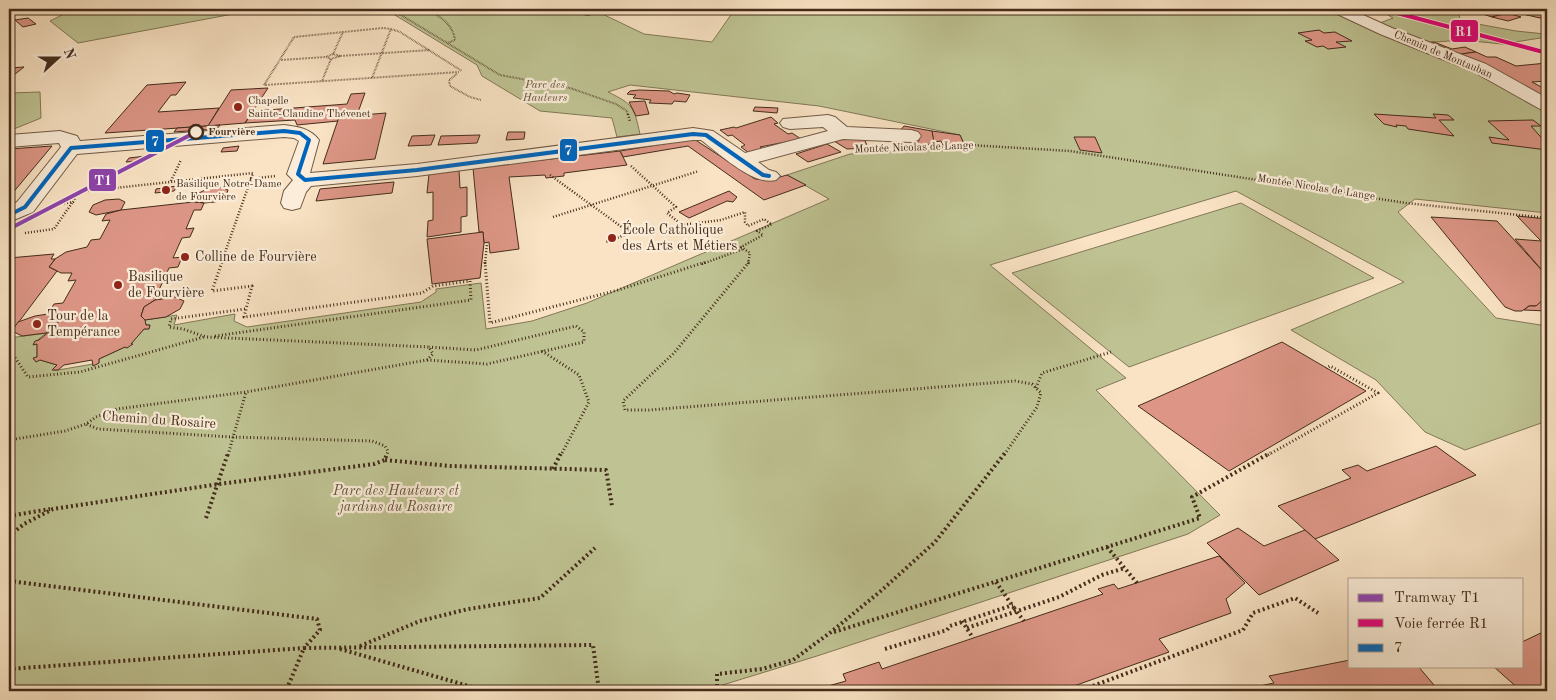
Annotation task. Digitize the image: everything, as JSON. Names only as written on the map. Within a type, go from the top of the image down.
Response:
[{"type":"street","name":"Chemin de Montauban","points":[[1338,9],[1386,31],[1480,68],[1547,105]]},
{"type":"street","points":[[790,123],[828,121],[842,134]]},
{"type":"street","points":[[9,215],[25,207],[72,148],[284,131],[300,133],[308,140],[294,177],[295,191],[292,204]]},
{"type":"street","points":[[294,177],[436,168],[693,134],[706,135],[763,175],[769,176]]},
{"type":"street","points":[[742,160],[842,134],[917,142]]},
{"type":"street","points":[[9,141],[60,137],[70,140],[72,148]]},
{"type":"path","points":[[391,9],[500,75],[570,88],[616,104]]},
{"type":"path","points":[[424,9],[433,9]]},
{"type":"path","points":[[429,10],[451,27],[455,40],[448,43]]},
{"type":"path","points":[[459,72],[264,84],[294,38],[383,28],[400,32],[462,71],[449,80],[450,86],[470,97],[481,100]]},
{"type":"path","points":[[372,78],[391,29]]},
{"type":"path","points":[[333,54],[343,32]]},
{"type":"path","points":[[326,57],[331,59],[340,56],[430,50]]},
{"type":"path","points":[[280,60],[326,57],[333,54],[340,56]]},
{"type":"path","points":[[322,81],[331,59]]},
{"type":"path","name":"Montée Nicolas de Lange","points":[[917,142],[1070,152],[1406,203],[1547,218]]},
{"type":"path","points":[[170,182],[183,154]]},
{"type":"path","points":[[631,166],[676,207],[667,213],[682,225],[721,220],[745,212],[745,222],[748,226],[764,219],[772,224],[757,231],[763,235],[741,247],[750,253],[749,262],[680,345],[640,387],[623,401],[625,410],[649,410],[1015,381],[1032,384],[1041,393],[1037,407],[1008,450],[935,542],[882,590],[794,660],[762,669],[717,674],[718,691]]},
{"type":"path","points":[[553,217],[699,171]]},
{"type":"path","points":[[9,357],[14,356],[28,377],[80,372],[206,337],[471,300],[470,281],[433,286],[422,293],[244,317],[252,286],[212,291],[253,173],[78,192],[54,229],[18,234]]},
{"type":"path","points":[[550,175],[630,233],[606,242]]},
{"type":"path","points":[[250,180],[294,177]]},
{"type":"path","points":[[50,205],[72,202]]},
{"type":"path","points":[[487,243],[485,268],[490,323],[544,311],[713,261],[744,249]]},
{"type":"path","points":[[245,309],[170,319],[169,327],[183,329],[206,337],[429,347],[433,354],[427,360]]},
{"type":"path","name":"Chemin du Rosaire","points":[[86,424],[96,417],[118,409],[246,392],[427,360],[486,364],[584,342],[584,332],[576,326],[476,350],[429,347]]},
{"type":"path","points":[[542,351],[579,375],[589,402],[553,469]]},
{"type":"path","points":[[1036,388],[1042,373],[1111,352]]},
{"type":"path","points":[[831,632],[1200,518],[1192,496],[1378,394],[1330,366],[1326,368]]},
{"type":"path","points":[[206,518],[219,484],[246,392]]},
{"type":"path","points":[[9,440],[65,431],[86,424]]},
{"type":"path","name":"Chemin du Rosaire","points":[[86,424],[98,429],[232,437],[372,441],[385,446],[388,451],[385,460]]},
{"type":"path","points":[[9,516],[219,484],[374,464],[385,460],[450,466],[606,470],[612,506]]},
{"type":"path","points":[[9,536],[24,524],[53,509]]},
{"type":"path","points":[[1107,547],[1137,583]]},
{"type":"path","points":[[358,647],[420,621],[468,609],[540,598],[595,548]]},
{"type":"path","points":[[966,628],[1059,597],[1102,575],[1125,568]]},
{"type":"path","points":[[9,581],[317,619],[320,630],[304,648],[288,686],[281,691]]},
{"type":"path","points":[[996,582],[1024,621]]},
{"type":"path","points":[[1079,691],[1243,630],[1253,614],[1295,598],[1318,612]]},
{"type":"path","points":[[885,649],[947,630],[950,626],[962,621],[1014,607]]},
{"type":"path","points":[[962,621],[973,638]]},
{"type":"path","points":[[9,669],[304,648],[593,645],[599,691]]},
{"type":"path","points":[[337,648],[486,691]]},
{"type":"green space","points":[[74,9],[260,9],[78,43],[50,21]]},
{"type":"green space","points":[[385,9],[592,9],[644,34],[712,42],[735,9],[1333,9],[1369,26],[1463,64],[1547,109],[1547,213],[1415,199],[1398,212],[1496,318],[1547,326],[1547,421],[1465,450],[1425,432],[1376,380],[1291,330],[1404,282],[1236,191],[990,265],[1126,378],[1096,390],[1220,515],[1188,534],[817,656],[703,691],[9,691],[9,338],[46,333],[33,344],[37,344],[37,357],[33,359],[57,365],[53,370],[58,370],[99,363],[99,359],[125,347],[127,348],[144,329],[149,329],[150,325],[146,325],[145,320],[177,315],[174,325],[235,314],[234,321],[247,327],[421,302],[436,292],[436,289],[481,283],[486,329],[532,321],[587,303],[829,199],[787,175],[850,154],[971,147],[964,144],[960,135],[819,106],[630,85],[608,92],[628,103],[634,112],[640,134],[617,137],[612,118],[540,111],[482,76],[477,65]]},
{"type":"green space","points":[[1378,9],[1457,9],[1461,21],[1545,34],[1547,37],[1502,44],[1462,40],[1422,43],[1377,24],[1393,18]]},
{"type":"green space","points":[[40,92],[41,118],[9,131],[9,93]]},
{"type":"green space","points":[[1241,203],[1374,278],[1129,367],[1012,273]]},
{"type":"building","points":[[1252,9],[1300,9],[1305,13],[1257,13]]},
{"type":"building","points":[[1467,9],[1508,9],[1515,11],[1492,17]]},
{"type":"building","points":[[1522,9],[1542,10],[1527,15],[1513,11]]},
{"type":"building","points":[[1538,11],[1547,14],[1547,16],[1540,18],[1527,15]]},
{"type":"building","points":[[1507,13],[1521,17],[1508,21],[1492,17]]},
{"type":"building","points":[[28,18],[36,24],[23,27],[15,20]]},
{"type":"building","points":[[1319,30],[1324,33],[1335,32],[1352,41],[1336,42],[1346,47],[1328,49],[1323,46],[1317,47],[1305,41],[1312,40],[1298,33]]},
{"type":"building","points":[[1434,42],[1452,49],[1465,47],[1476,52],[1453,55],[1422,43]]},
{"type":"building","points":[[1476,52],[1487,57],[1496,57],[1516,66],[1547,63],[1547,81],[1532,82],[1547,90],[1547,102],[1499,76],[1453,55]]},
{"type":"building","points":[[24,67],[9,79],[9,68]]},
{"type":"building","points":[[186,82],[176,95],[171,95],[158,112],[219,108],[208,126],[105,133],[147,85]]},
{"type":"building","name":"Chapelle Sainte-Claudine Thévenet","points":[[268,88],[245,123],[208,126],[231,90]]},
{"type":"building","points":[[630,91],[669,91],[674,94],[690,95],[686,102],[674,101],[672,104],[649,103],[651,100],[633,98],[636,95],[627,94]]},
{"type":"building","points":[[365,93],[357,115],[339,117],[338,121],[297,125],[295,120],[245,123],[254,111],[347,104],[351,94]]},
{"type":"building","points":[[645,101],[649,114],[636,116],[629,102]]},
{"type":"building","points":[[755,107],[778,108],[777,113],[753,111]]},
{"type":"building","points":[[386,113],[375,159],[323,164],[339,117]]},
{"type":"building","points":[[1374,114],[1436,118],[1433,114],[1448,115],[1454,120],[1439,120],[1454,136],[1408,129],[1406,126],[1396,125],[1397,127],[1384,124]]},
{"type":"building","points":[[771,117],[778,123],[774,124],[788,134],[792,133],[801,139],[760,147],[763,149],[749,153],[741,147],[745,145],[732,135],[728,136],[720,130],[736,128]]},
{"type":"building","points":[[1533,120],[1541,126],[1531,126],[1547,144],[1547,150],[1492,143],[1489,137],[1509,140],[1488,121]]},
{"type":"building","points":[[220,125],[217,129],[174,132],[177,128]]},
{"type":"building","points":[[904,126],[932,131],[935,144],[915,145],[913,141],[919,141],[918,135],[899,132]]},
{"type":"building","points":[[932,131],[960,135],[964,144],[943,145],[941,141],[934,142]]},
{"type":"building","points":[[508,132],[525,132],[524,139],[506,140]]},
{"type":"building","points":[[435,135],[431,145],[408,146],[412,136]]},
{"type":"building","points":[[480,135],[477,143],[438,145],[441,136]]},
{"type":"building","points":[[1074,137],[1095,137],[1102,153],[1080,150]]},
{"type":"building","points":[[864,138],[868,148],[847,149],[834,141]]},
{"type":"building","points":[[694,139],[755,179],[769,180],[787,175],[806,185],[764,200],[688,146],[623,157],[620,151]]},
{"type":"building","points":[[827,144],[841,152],[808,162],[796,154]]},
{"type":"building","points":[[52,146],[11,195],[13,195],[9,200],[9,149]]},
{"type":"building","points":[[239,146],[237,151],[221,152],[223,148]]},
{"type":"building","points":[[620,151],[627,165],[564,173],[564,176],[546,178],[545,175],[509,177],[519,249],[490,253],[489,242],[484,243],[483,232],[479,232],[473,168]]},
{"type":"building","points":[[146,156],[142,161],[126,162],[129,158]]},
{"type":"building","points":[[459,170],[460,188],[467,187],[467,216],[461,217],[461,232],[427,237],[428,221],[433,220],[433,192],[427,193],[429,174]]},
{"type":"building","points":[[394,182],[392,193],[316,201],[320,189]]},
{"type":"building","name":"Basilique Notre-Dame de Fourvière","points":[[177,186],[174,191],[155,193],[156,189]]},
{"type":"building","points":[[221,187],[228,190],[226,196],[215,202],[193,202],[197,194],[207,189]]},
{"type":"building","points":[[729,191],[737,197],[733,202],[727,201],[689,218],[679,212]]},
{"type":"building","points":[[119,199],[125,202],[121,210],[96,215],[89,212],[93,205],[105,200]]},
{"type":"building","name":"Basilique de Fourvière","points":[[193,202],[204,203],[201,210],[194,210],[186,229],[194,228],[190,237],[182,238],[173,258],[182,257],[178,267],[169,268],[159,290],[168,289],[164,299],[155,300],[144,307],[141,316],[145,320],[146,325],[150,325],[149,329],[144,329],[131,344],[133,344],[127,348],[125,347],[99,359],[99,363],[93,366],[92,360],[64,365],[58,370],[52,370],[57,365],[40,360],[36,362],[33,358],[37,357],[37,344],[33,345],[35,341],[39,340],[56,326],[61,317],[54,313],[48,314],[54,304],[63,303],[76,280],[68,281],[72,273],[61,273],[49,267],[55,259],[66,252],[87,247],[91,240],[100,239],[110,220],[102,221],[106,214],[121,210]]},
{"type":"building","points":[[1517,216],[1547,219],[1547,248],[1541,241]]},
{"type":"building","points":[[1431,217],[1497,221],[1547,276],[1547,298],[1536,306],[1529,306],[1522,311],[1515,311],[1505,307]]},
{"type":"building","points":[[483,232],[484,243],[480,278],[432,284],[427,239]]},
{"type":"building","points":[[1515,239],[1541,241],[1547,248],[1547,276]]},
{"type":"building","points":[[54,254],[51,259],[55,259],[49,267],[57,271],[12,331],[9,332],[9,258]]},
{"type":"building","points":[[175,297],[184,301],[180,309],[166,317],[145,320],[141,316],[144,307],[155,300]]},
{"type":"building","points":[[1546,297],[1547,311],[1524,310],[1529,306],[1536,306]]},
{"type":"building","name":"Tour de la Tempérance","points":[[54,313],[61,317],[56,326],[46,333],[22,336],[12,331],[18,322],[35,316]]},
{"type":"building","points":[[1282,342],[1366,391],[1229,471],[1138,406]]},
{"type":"building","points":[[1436,446],[1476,475],[1315,539],[1278,506],[1351,478],[1342,470],[1358,465],[1367,471]]},
{"type":"building","points":[[1238,528],[1264,546],[1305,530],[1339,560],[1259,595],[1207,543]]},
{"type":"building","points":[[1219,556],[1245,583],[1226,599],[1231,613],[1159,639],[1169,652],[1060,691],[830,691],[828,686],[846,681],[843,674],[879,662],[882,669],[1103,594],[1098,589],[1114,584],[1118,589]]},
{"type":"building","points":[[1547,630],[1547,691],[1521,691],[1495,668],[1524,668],[1524,641]]},
{"type":"building","points":[[1348,660],[1348,668],[1420,668],[1439,691],[1236,691],[1274,683],[1269,676]]},
{"type":"tram line","name":"T1","points":[[9,229],[196,132]]},
{"type":"rail line","name":"R1","points":[[1382,9],[1547,53]]},
{"type":"transit line","name":"7","points":[[9,215],[25,207],[71,148],[284,131],[300,133],[309,140],[298,174],[305,180],[417,170],[693,134],[706,135],[763,175],[769,176]]},
{"type":"place","name":"Chapelle Sainte-Claudine Thévenet","points":[[238,107]]},
{"type":"place","name":"Fourvière","points":[[196,132]]},
{"type":"place","name":"Basilique Notre-Dame de Fourvière","points":[[166,190]]},
{"type":"place","name":"École Catholique des Arts et Métiers","points":[[612,238]]},
{"type":"place","name":"Colline de Fourvière","points":[[185,257]]},
{"type":"place","name":"Basilique de Fourvière","points":[[118,285]]},
{"type":"place","name":"Tour de la Tempérance","points":[[37,324]]},
{"type":"park label","name":"Parc des Hauteurs","points":[[545,91]]},
{"type":"park label","name":"Parc des Hauteurs et jardins du Rosaire","points":[[396,500]]}]
